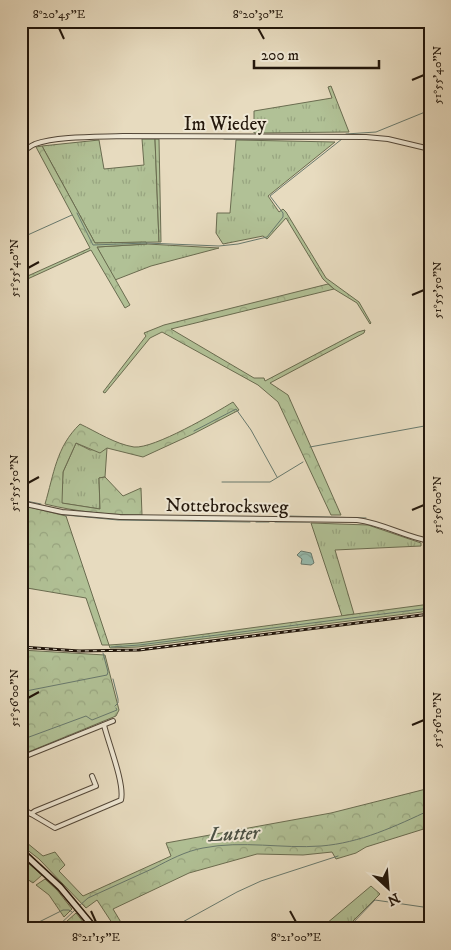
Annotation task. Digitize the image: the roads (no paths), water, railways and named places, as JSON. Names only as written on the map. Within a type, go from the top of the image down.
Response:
[{"type":"main road","points":[[21,851],[71,899],[95,929]]},
{"type":"street","name":"Im Wiedey","points":[[21,152],[35,144],[51,141],[123,136],[366,137],[388,139],[430,149]]},
{"type":"street","name":"Nottebrocksweg","points":[[21,503],[62,512],[120,517],[358,520],[375,523],[419,539],[430,541]]},
{"type":"street","points":[[21,758],[113,721]]},
{"type":"street","points":[[21,808],[51,827],[59,827],[121,800],[122,794],[119,778],[104,725]]},
{"type":"street","points":[[31,814],[96,786],[92,776]]},
{"type":"water","points":[[301,551],[311,553],[314,563],[311,565],[301,564],[302,559],[297,555]]},
{"type":"waterway","points":[[346,134],[376,132],[430,110]]},
{"type":"waterway","points":[[224,139],[341,139]]},
{"type":"waterway","points":[[77,213],[93,245],[146,243],[219,246],[238,244],[267,237],[283,217],[283,213],[270,196],[342,139]]},
{"type":"waterway","points":[[21,238],[72,215]]},
{"type":"waterway","points":[[194,431],[236,409],[251,430],[277,477]]},
{"type":"waterway","points":[[310,447],[430,425]]},
{"type":"waterway","points":[[222,482],[270,482],[303,462]]},
{"type":"waterway","points":[[21,500],[41,504]]},
{"type":"waterway","points":[[65,515],[118,520],[250,522]]},
{"type":"waterway","points":[[287,516],[366,518]]},
{"type":"waterway","points":[[256,522],[269,522]]},
{"type":"waterway","points":[[275,522],[310,522]]},
{"type":"waterway","points":[[111,647],[430,608]]},
{"type":"waterway","points":[[21,692],[107,675],[108,672],[103,653]]},
{"type":"waterway","points":[[113,679],[118,699],[118,703],[115,706]]},
{"type":"waterway","points":[[21,740],[86,716],[92,720],[117,710],[116,708]]},
{"type":"waterway","name":"Lutter","points":[[79,906],[88,898],[197,849],[233,845],[306,847],[335,844],[364,838],[430,810]]},
{"type":"waterway","points":[[170,929],[261,881],[338,856]]},
{"type":"waterway","points":[[347,929],[375,900],[430,908]]},
{"type":"waterway","name":"Lutter","points":[[55,929],[76,909]]},
{"type":"waterway","points":[[25,929],[63,910],[72,912]]},
{"type":"railway","points":[[21,647],[79,651],[139,650],[430,614]]}]
